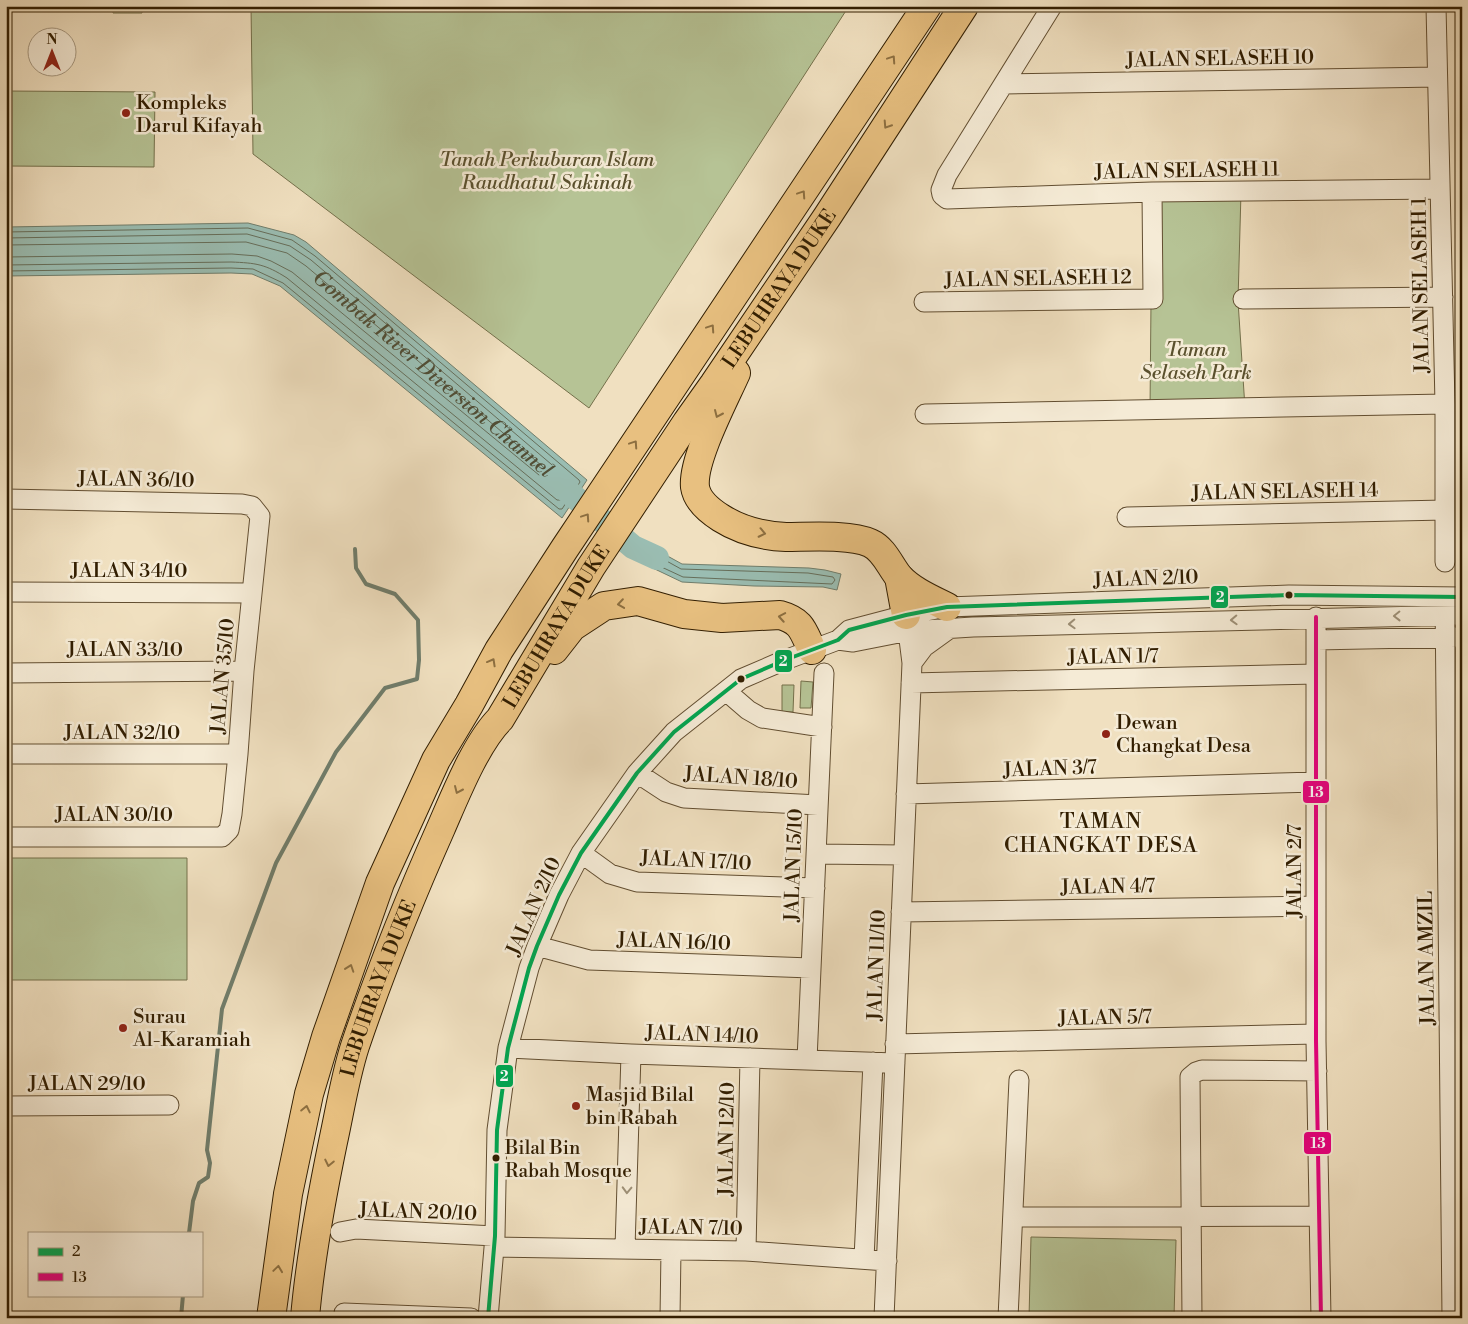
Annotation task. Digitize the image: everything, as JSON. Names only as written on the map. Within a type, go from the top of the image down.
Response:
[{"type":"highway","name":"LEBUHRAYA DUKE","points":[[272,1318],[288,1194],[309,1094],[326,1037],[380,883],[436,760],[499,650],[606,485],[927,6]]},
{"type":"highway","name":"LEBUHRAYA DUKE","points":[[305,1318],[321,1201],[355,1047],[375,987],[411,894],[464,778],[492,727],[500,719],[591,567],[767,306],[964,6]]},
{"type":"highway","points":[[929,61],[975,6]]},
{"type":"highway","points":[[767,306],[699,456],[695,487],[698,495],[713,513],[730,524],[748,530],[780,537],[855,539],[870,543],[880,550],[899,577],[949,618]]},
{"type":"highway","points":[[899,577],[908,623]]},
{"type":"highway","points":[[500,719],[572,627],[604,606],[638,601],[684,614],[722,618],[780,615],[796,621],[803,630],[818,662]]},
{"type":"street","points":[[1004,84],[1052,6]]},
{"type":"street","name":"JALAN SELASEH 1","points":[[1436,6],[1445,404],[1445,562]]},
{"type":"street","name":"JALAN SELASEH 10","points":[[1004,84],[1437,78]]},
{"type":"street","name":"JALAN SELASEH 11","points":[[1004,84],[947,176],[941,190],[942,195],[947,199],[1152,192],[1440,189]]},
{"type":"street","name":"JALAN SELASEH 12","points":[[924,302],[1153,299],[1152,192]]},
{"type":"street","points":[[1243,299],[1443,297]]},
{"type":"street","points":[[926,414],[1445,404]]},
{"type":"street","name":"JALAN 36/10","points":[[6,499],[242,504],[252,506],[260,516]]},
{"type":"street","name":"JALAN SELASEH 14","points":[[1127,517],[1445,510]]},
{"type":"street","name":"JALAN 35/10","points":[[222,837],[229,830],[232,814],[251,593],[260,516]]},
{"type":"street","name":"JALAN 34/10","points":[[6,592],[251,593]]},
{"type":"street","name":"JALAN 2/10","points":[[488,1318],[494,1241],[498,1130],[508,1048],[529,968],[537,946],[558,895],[582,853],[637,773],[674,732],[726,690],[741,679],[785,660],[818,662],[849,630],[949,618],[1289,595],[1453,606]]},
{"type":"street","name":"JALAN 2/10","points":[[949,618],[1316,617],[1453,606]]},
{"type":"street","name":"JALAN AMZIL","points":[[1452,1318],[1456,1218],[1453,606]]},
{"type":"street","name":"JALAN 2/7","points":[[1316,617],[1316,1038],[1321,1318]]},
{"type":"street","points":[[875,637],[896,648],[912,663],[924,646],[949,618]]},
{"type":"street","name":"JALAN 2/10","points":[[838,640],[853,642],[875,637],[908,623]]},
{"type":"street","name":"JALAN 11/10","points":[[884,1318],[912,663],[908,623]]},
{"type":"street","points":[[1316,640],[1454,637]]},
{"type":"street","name":"JALAN 15/10","points":[[807,1060],[822,727],[818,662]]},
{"type":"street","name":"JALAN 33/10","points":[[6,673],[244,671]]},
{"type":"street","name":"JALAN 1/7","points":[[911,683],[1316,674]]},
{"type":"street","points":[[726,690],[748,710],[762,718],[822,727]]},
{"type":"street","name":"JALAN 32/10","points":[[6,754],[238,754]]},
{"type":"street","name":"JALAN 18/10","points":[[637,773],[666,792],[684,798],[818,806]]},
{"type":"street","name":"JALAN 3/7","points":[[906,794],[1316,782]]},
{"type":"street","name":"JALAN 30/10","points":[[6,837],[222,837]]},
{"type":"street","name":"JALAN 17/10","points":[[582,853],[610,874],[637,882],[814,888]]},
{"type":"street","points":[[816,854],[903,855]]},
{"type":"street","name":"JALAN 4/7","points":[[901,912],[1316,906]]},
{"type":"street","name":"JALAN 16/10","points":[[537,946],[589,960],[811,968]]},
{"type":"street","name":"JALAN 5/7","points":[[895,1054],[1316,1038]]},
{"type":"street","name":"JALAN 14/10","points":[[508,1048],[872,1062],[895,1054]]},
{"type":"street","points":[[625,1248],[631,1054]]},
{"type":"street","name":"JALAN 12/10","points":[[746,1251],[750,1058]]},
{"type":"street","points":[[864,1259],[872,1062]]},
{"type":"street","points":[[1192,1318],[1190,1077],[1202,1070],[1317,1071]]},
{"type":"street","points":[[1008,1318],[1019,1080]]},
{"type":"street","name":"JALAN 29/10","points":[[6,1106],[169,1106]]},
{"type":"street","points":[[1012,1217],[1319,1216]]},
{"type":"street","name":"JALAN 20/10","points":[[340,1232],[356,1229],[494,1241]]},
{"type":"street","name":"JALAN 7/10","points":[[494,1241],[670,1250],[746,1251],[887,1261]]},
{"type":"street","points":[[670,1250],[670,1318]]},
{"type":"street","points":[[344,1313],[471,1318]]},
{"type":"green space","points":[[113,6],[142,6],[142,13],[113,13]]},
{"type":"green space","name":"Tanah Perkuburan Islam Raudhatul Sakinah","points":[[251,6],[849,6],[589,408],[253,154]]},
{"type":"green space","points":[[6,91],[155,92],[154,167],[6,166]]},
{"type":"green space","name":"Taman Selaseh Park","points":[[1152,192],[1241,192],[1238,301],[1245,408],[1150,410]]},
{"type":"green space","points":[[801,681],[813,682],[811,708],[800,708]]},
{"type":"green space","points":[[782,685],[794,685],[793,712],[782,712]]},
{"type":"green space","points":[[6,858],[187,858],[187,980],[6,980]]},
{"type":"green space","points":[[1031,1237],[1176,1240],[1174,1318],[1029,1318]]},
{"type":"water","points":[[248,223],[294,235],[306,242],[587,480],[562,518],[280,286],[252,274],[231,273],[6,276],[6,227]]},
{"type":"water","points":[[633,537],[682,564],[809,568],[841,574],[837,590],[823,587],[682,582],[638,561],[623,551]]},
{"type":"waterway","name":"Gombak River Diversion Channel","points":[[551,477],[633,547],[657,558]]},
{"type":"waterway","points":[[189,1232],[193,1201],[199,1183],[208,1177],[210,1163],[207,1150],[222,1009],[276,863],[336,752],[385,688],[417,679],[419,660],[418,620],[395,594],[366,584],[356,568],[355,549]]},
{"type":"waterway","points":[[181,1318],[183,1296]]},
{"type":"transit line","name":"2","points":[[488,1318],[495,1236],[497,1130],[508,1048],[529,968],[537,946],[559,895],[581,853],[637,773],[674,732],[741,679],[838,640],[849,630],[906,615],[947,607],[1289,595],[1462,597]]},
{"type":"transit line","name":"13","points":[[1316,617],[1316,1041],[1321,1318]]},
{"type":"place","name":"Kompleks Darul Kifayah","points":[[126,113]]},
{"type":"place","name":"Dewan Changkat Desa","points":[[1106,734]]},
{"type":"place","name":"Surau Al-Karamiah","points":[[123,1028]]},
{"type":"place","name":"Masjid Bilal bin Rabah","points":[[576,1106]]},
{"type":"place","name":"Bilal Bin Rabah Mosque","points":[[496,1158]]},
{"type":"district","name":"TAMAN CHANGKAT DESA","points":[[1101,833]]}]
